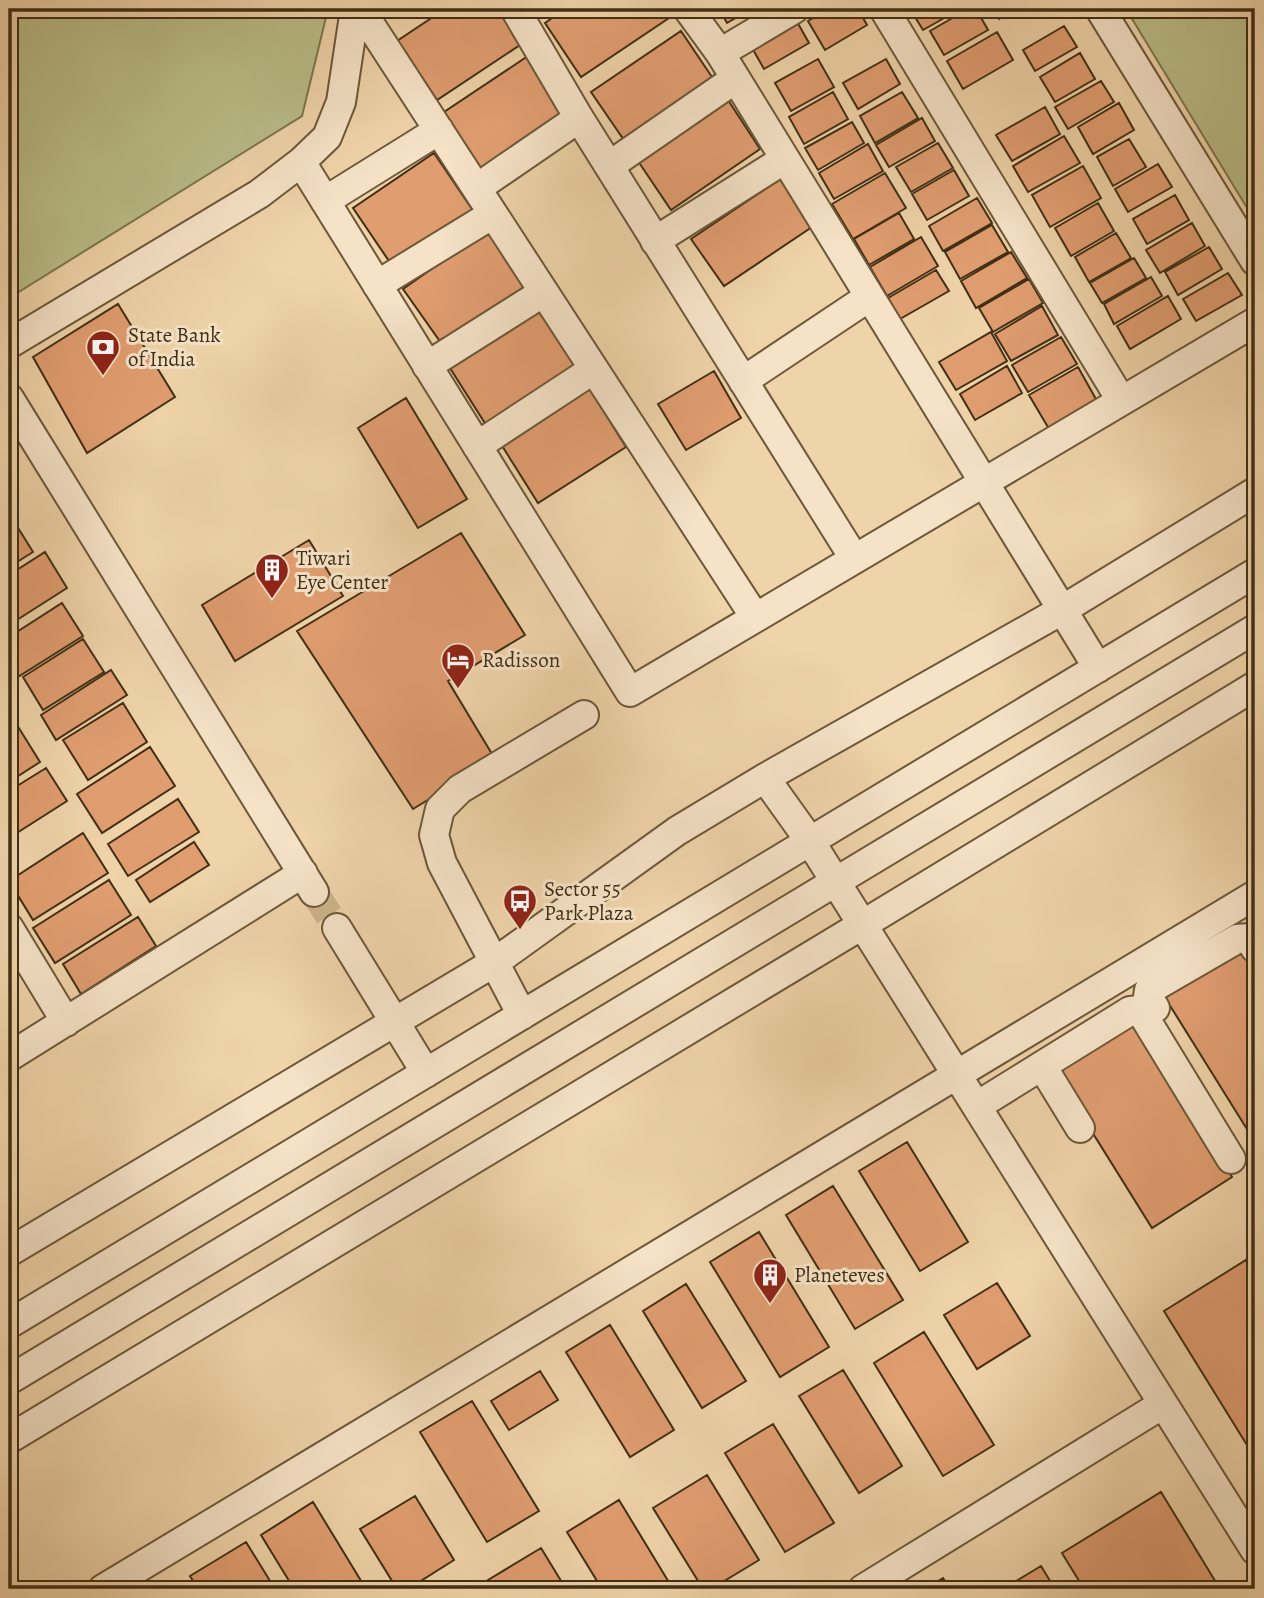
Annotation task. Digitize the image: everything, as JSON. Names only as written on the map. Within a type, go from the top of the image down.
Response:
[{"type":"street","points":[[358,9],[755,617]]},
{"type":"street","points":[[9,344],[259,194],[301,162],[327,137],[341,102],[358,9]]},
{"type":"street","points":[[515,9],[579,118],[854,558]]},
{"type":"street","points":[[688,9],[720,53],[1098,668]]},
{"type":"street","points":[[720,53],[794,9]]},
{"type":"street","points":[[884,9],[1121,400]]},
{"type":"street","points":[[1100,9],[1255,261]]},
{"type":"street","points":[[609,166],[735,79]]},
{"type":"street","points":[[477,188],[579,118]]},
{"type":"street","points":[[325,201],[439,130]]},
{"type":"street","points":[[656,241],[785,159]]},
{"type":"street","points":[[301,162],[630,692],[1255,322]]},
{"type":"street","points":[[377,285],[493,214]]},
{"type":"street","points":[[427,366],[544,292]]},
{"type":"street","points":[[743,381],[870,297]]},
{"type":"street","points":[[477,446],[594,369]]},
{"type":"street","points":[[9,398],[308,883],[9,1057]]},
{"type":"street","points":[[9,1252],[495,962],[677,831],[765,778],[1062,610],[1255,492]]},
{"type":"street","points":[[9,1324],[1255,573]]},
{"type":"street","points":[[9,1380],[1255,629]]},
{"type":"street","points":[[9,1439],[1255,686]]},
{"type":"street","points":[[522,1015],[442,863],[434,835],[440,809],[460,789],[583,715]]},
{"type":"street","points":[[765,778],[810,841],[1255,1550]]},
{"type":"street","points":[[1147,988],[1223,914],[1255,895]]},
{"type":"street","points":[[103,1589],[957,1075],[1246,943],[1223,914]]},
{"type":"street","points":[[9,928],[66,1022]]},
{"type":"street","points":[[337,928],[426,1073]]},
{"type":"street","points":[[976,1106],[1130,1011],[1140,1010],[1231,1159]]},
{"type":"street","points":[[1042,1066],[1080,1128]]},
{"type":"street","points":[[863,1589],[1163,1404]]},
{"type":"green space","points":[[9,9],[328,9],[302,116],[9,298]]},
{"type":"green space","points":[[1126,9],[1255,9],[1255,221]]},
{"type":"building","points":[[445,9],[504,9],[526,41],[437,100],[397,41]]},
{"type":"building","points":[[565,9],[667,9],[672,16],[581,77],[545,23]]},
{"type":"building","points":[[719,9],[751,9],[727,23]]},
{"type":"building","points":[[829,9],[858,9],[867,25],[825,50],[808,21]]},
{"type":"building","points":[[910,9],[960,9],[923,30]]},
{"type":"building","points":[[968,9],[976,9],[988,30],[944,55],[930,31]]},
{"type":"building","points":[[993,9],[1016,9],[999,19]]},
{"type":"building","points":[[796,20],[809,43],[764,69],[751,46]]},
{"type":"building","points":[[1064,26],[1077,47],[1035,71],[1023,50]]},
{"type":"building","points":[[681,31],[716,83],[626,143],[591,92]]},
{"type":"building","points":[[997,32],[1013,60],[963,89],[947,61]]},
{"type":"building","points":[[1080,53],[1095,79],[1055,102],[1040,77]]},
{"type":"building","points":[[531,54],[572,115],[482,176],[441,114]]},
{"type":"building","points":[[818,59],[834,87],[791,111],[775,83]]},
{"type":"building","points":[[886,59],[900,84],[858,109],[843,83]]},
{"type":"building","points":[[1101,81],[1114,102],[1068,129],[1055,107]]},
{"type":"building","points":[[833,92],[848,119],[804,144],[789,117]]},
{"type":"building","points":[[902,92],[918,118],[875,143],[860,116]]},
{"type":"building","points":[[728,100],[760,149],[671,210],[638,161]]},
{"type":"building","points":[[1119,103],[1134,130],[1093,154],[1078,127]]},
{"type":"building","points":[[1045,107],[1060,134],[1012,161],[996,135]]},
{"type":"building","points":[[922,118],[935,141],[889,167],[876,145]]},
{"type":"building","points":[[852,122],[864,143],[818,170],[805,148]]},
{"type":"building","points":[[1064,136],[1080,163],[1028,192],[1013,166]]},
{"type":"building","points":[[1129,139],[1146,167],[1113,186],[1097,157]]},
{"type":"building","points":[[938,143],[953,168],[911,192],[896,167]]},
{"type":"building","points":[[868,144],[883,171],[834,199],[819,173]]},
{"type":"building","points":[[434,153],[474,212],[393,267],[353,208]]},
{"type":"building","points":[[1158,164],[1172,187],[1128,212],[1115,189]]},
{"type":"building","points":[[1083,166],[1101,198],[1050,227],[1032,195]]},
{"type":"building","points":[[954,170],[969,196],[927,220],[912,194]]},
{"type":"building","points":[[885,173],[906,208],[853,239],[832,204]]},
{"type":"building","points":[[780,179],[812,227],[724,286],[691,239]]},
{"type":"building","points":[[1175,195],[1189,220],[1147,244],[1133,219]]},
{"type":"building","points":[[977,198],[992,223],[943,251],[929,226]]},
{"type":"building","points":[[1098,203],[1114,231],[1071,256],[1055,228]]},
{"type":"building","points":[[899,213],[914,239],[869,265],[854,239]]},
{"type":"building","points":[[1192,223],[1205,246],[1160,273],[1146,250]]},
{"type":"building","points":[[992,225],[1008,252],[960,279],[945,252]]},
{"type":"building","points":[[489,229],[529,287],[444,347],[403,289]]},
{"type":"building","points":[[1116,233],[1131,258],[1089,282],[1075,257]]},
{"type":"building","points":[[921,237],[938,266],[887,296],[870,267]]},
{"type":"building","points":[[1209,247],[1222,269],[1178,295],[1165,272]]},
{"type":"building","points":[[1011,252],[1027,278],[976,308],[961,281]]},
{"type":"building","points":[[1134,258],[1146,278],[1102,303],[1090,283]]},
{"type":"building","points":[[936,270],[949,291],[900,319],[888,298]]},
{"type":"building","points":[[1228,273],[1242,295],[1196,321],[1183,299]]},
{"type":"building","points":[[1151,277],[1162,296],[1114,324],[1104,304]]},
{"type":"building","points":[[1029,279],[1043,303],[993,332],[979,308]]},
{"type":"building","points":[[1168,296],[1181,319],[1130,349],[1117,326]]},
{"type":"building","name":"State Bank of India","points":[[118,304],[175,397],[87,453],[33,357]]},
{"type":"building","points":[[1042,306],[1058,335],[1011,361],[995,334]]},
{"type":"building","points":[[542,309],[580,369],[488,428],[450,368]]},
{"type":"building","points":[[991,332],[1007,361],[956,390],[939,362]]},
{"type":"building","points":[[1061,337],[1077,364],[1028,392],[1012,365]]},
{"type":"building","points":[[1007,366],[1022,393],[975,420],[960,394]]},
{"type":"building","points":[[1078,367],[1097,401],[1049,429],[1029,395]]},
{"type":"building","points":[[714,371],[741,418],[686,450],[658,404]]},
{"type":"building","points":[[588,386],[626,447],[538,503],[499,441]]},
{"type":"building","points":[[406,398],[467,499],[418,528],[358,428]]},
{"type":"building","points":[[15,523],[33,552],[9,567],[9,527]]},
{"type":"building","points":[[461,533],[525,635],[448,681],[495,759],[413,809],[297,631]]},
{"type":"building","name":"Tiwari Eye Center","points":[[309,540],[343,596],[235,661],[202,605]]},
{"type":"building","points":[[45,552],[67,588],[9,625],[9,575]]},
{"type":"building","points":[[62,603],[83,636],[13,680],[9,672],[9,637]]},
{"type":"building","points":[[83,639],[104,672],[43,710],[23,677]]},
{"type":"building","points":[[111,670],[127,695],[56,740],[41,715]]},
{"type":"building","points":[[123,703],[147,742],[88,780],[63,740]]},
{"type":"building","points":[[17,725],[40,762],[9,782],[9,730]]},
{"type":"building","points":[[150,747],[175,786],[102,833],[77,794]]},
{"type":"building","points":[[46,768],[67,801],[9,838],[9,791]]},
{"type":"building","points":[[178,799],[199,832],[128,876],[108,844]]},
{"type":"building","points":[[83,833],[108,873],[33,920],[9,881]]},
{"type":"building","points":[[194,842],[209,865],[150,902],[136,880]]},
{"type":"building","points":[[109,880],[131,915],[55,963],[33,928]]},
{"type":"building","points":[[138,917],[156,946],[81,994],[63,964]]},
{"type":"building","points":[[1242,947],[1255,967],[1255,1142],[1164,996]]},
{"type":"building","points":[[1132,1016],[1232,1177],[1152,1228],[1051,1066]]},
{"type":"building","points":[[907,1142],[968,1242],[920,1271],[859,1171]]},
{"type":"building","points":[[833,1186],[903,1300],[855,1329],[786,1215]]},
{"type":"building","name":"Planeteves","points":[[759,1232],[829,1347],[780,1377],[710,1262]]},
{"type":"building","points":[[1246,1260],[1255,1275],[1255,1458],[1164,1311]]},
{"type":"building","points":[[997,1283],[1030,1336],[977,1369],[944,1315]]},
{"type":"building","points":[[686,1284],[746,1381],[702,1408],[643,1311]]},
{"type":"building","points":[[610,1325],[674,1430],[630,1457],[566,1352]]},
{"type":"building","points":[[924,1332],[994,1445],[943,1476],[874,1363]]},
{"type":"building","points":[[843,1370],[902,1466],[859,1493],[799,1396]]},
{"type":"building","points":[[540,1371],[558,1400],[509,1430],[491,1401]]},
{"type":"building","points":[[472,1401],[539,1511],[487,1542],[420,1432]]},
{"type":"building","points":[[773,1424],[834,1523],[785,1552],[725,1453]]},
{"type":"building","points":[[707,1475],[759,1560],[711,1589],[703,1589],[653,1508]]},
{"type":"building","points":[[1161,1492],[1220,1589],[1084,1589],[1062,1553]]},
{"type":"building","points":[[415,1496],[454,1560],[408,1589],[397,1589],[360,1529]]},
{"type":"building","points":[[619,1500],[673,1589],[602,1589],[567,1532]]},
{"type":"building","points":[[313,1502],[366,1589],[294,1589],[261,1535]]},
{"type":"building","points":[[246,1542],[275,1589],[198,1589],[190,1576]]},
{"type":"building","points":[[541,1548],[566,1589],[494,1589],[488,1580]]},
{"type":"building","points":[[1041,1566],[1055,1589],[1003,1589]]},
{"type":"building","points":[[943,1578],[950,1589],[925,1589]]},
{"type":"tunnel","points":[[314,892],[337,928]]},
{"type":"place","name":"State Bank of India","points":[[103,377]]},
{"type":"place","name":"Tiwari Eye Center","points":[[272,600]]},
{"type":"place","name":"Radisson","points":[[458,690]]},
{"type":"place","name":"Sector 55 Park Plaza","points":[[520,931]]},
{"type":"place","name":"Planeteves","points":[[770,1305]]}]
